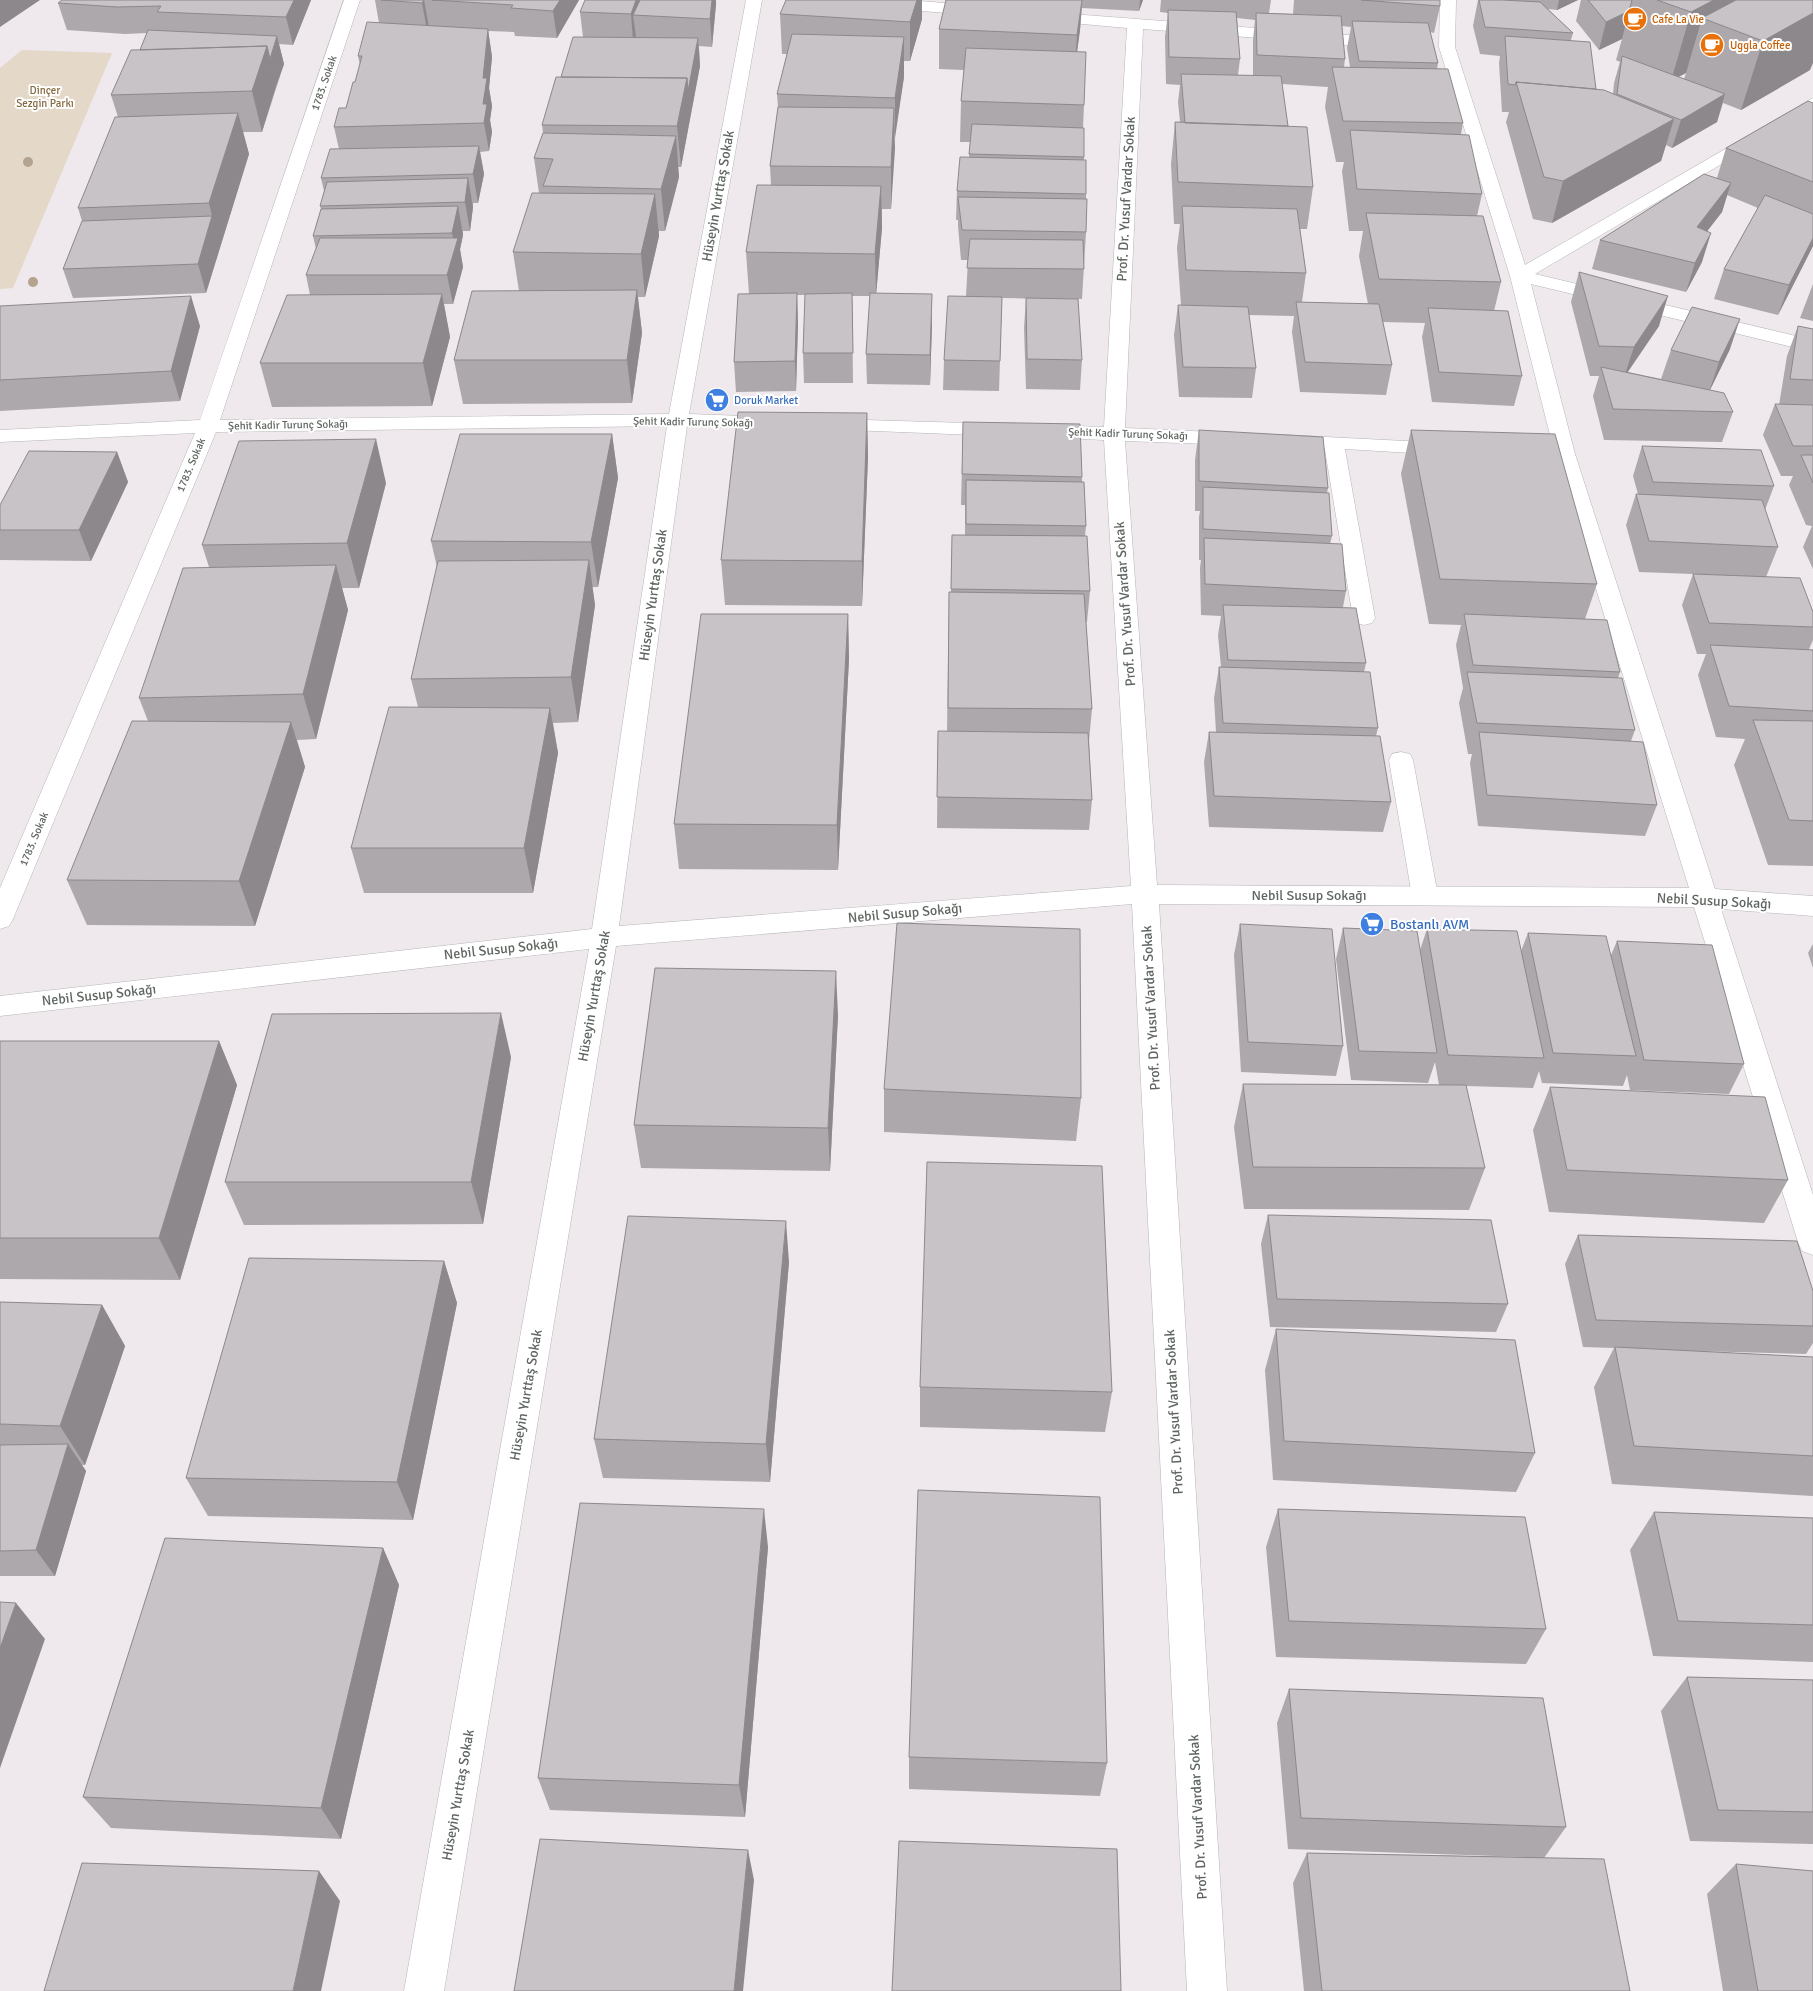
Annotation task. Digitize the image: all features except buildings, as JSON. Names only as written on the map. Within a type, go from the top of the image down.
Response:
[{"type":"street","name":"1783. Sokak","points":[[0,919],[208,426],[352,0]]},
{"type":"street","name":"Hüseyin Yurttaş Sokak","points":[[424,1991],[604,937],[678,420],[754,0]]},
{"type":"street","points":[[851,0],[998,13]]},
{"type":"street","points":[[1448,0],[1438,46],[1519,276],[1565,454],[1813,1242]]},
{"type":"street","points":[[1027,15],[1135,25],[1399,44]]},
{"type":"street","name":"Prof. Dr. Yusuf Vardar Sokak","points":[[1135,25],[1114,433],[1145,894],[1208,1991]]},
{"type":"street","points":[[1519,276],[1813,103]]},
{"type":"street","points":[[1519,276],[1813,346]]},
{"type":"street","name":"Şehit Kadir Turunç Sokağı","points":[[0,436],[208,426],[678,420],[1114,433],[1469,450]]},
{"type":"street","points":[[1334,444],[1364,618]]},
{"type":"street","points":[[1508,452],[1565,454]]},
{"type":"street","points":[[1402,760],[1426,896]]},
{"type":"street","name":"Nebil Susup Sokağı","points":[[0,1006],[604,937],[1145,894],[1704,898],[1813,906]]},
{"type":"green space","name":"Dinçer Sezgin Parkı","points":[[22,50],[112,53],[13,288],[0,289],[0,68]]},
{"type":"place","name":"Cafe La Vie","points":[[1635,19]]},
{"type":"place","name":"Uggla Coffee","points":[[1712,45]]},
{"type":"place","name":"Doruk Market","points":[[717,400]]},
{"type":"place","name":"Bostanlı AVM","points":[[1372,924]]}]
